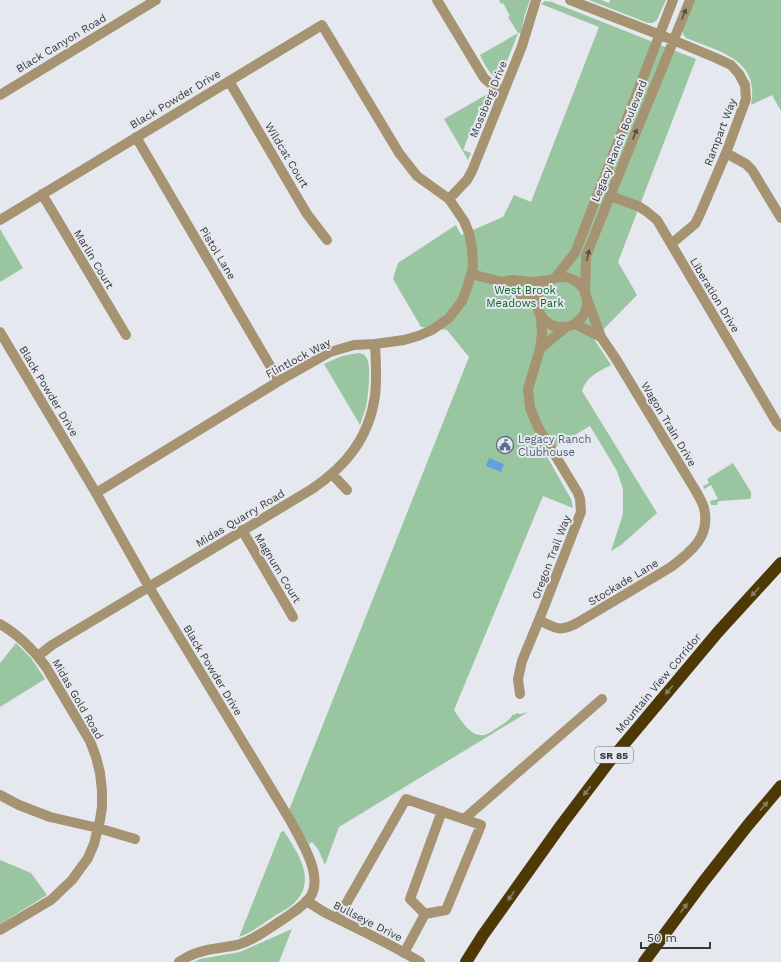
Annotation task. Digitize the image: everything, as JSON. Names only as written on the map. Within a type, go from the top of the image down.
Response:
[{"type":"highway","name":"Mountain View Corridor","points":[[466,962],[483,935],[562,824],[609,762],[718,632],[781,563]]},
{"type":"highway","points":[[644,962],[704,881],[781,786]]},
{"type":"street","name":"Black Canyon Road","points":[[0,95],[156,0]]},
{"type":"street","points":[[437,0],[484,78],[488,83],[504,91]]},
{"type":"street","name":"Mossberg Drive","points":[[448,199],[467,180],[472,171],[522,46],[536,0]]},
{"type":"street","name":"Rampart Way","points":[[570,0],[666,37],[731,65],[739,74],[745,85],[746,99],[726,153],[695,224],[671,244]]},
{"type":"street","name":"Legacy Ranch Boulevard","points":[[586,296],[586,256],[610,196],[666,37],[674,0]]},
{"type":"street","name":"Legacy Ranch Boulevard","points":[[553,279],[575,253],[666,37],[690,0]]},
{"type":"street","name":"Black Powder Drive","points":[[0,220],[322,25]]},
{"type":"street","name":"Flintlock Way","points":[[96,493],[279,381],[330,352],[354,345],[376,344],[404,340],[418,336],[432,330],[449,318],[462,300],[473,268],[472,248],[469,233],[464,221],[448,199],[417,176],[399,153],[322,25]]},
{"type":"street","name":"Wildcat Court","points":[[229,81],[307,214],[327,240]]},
{"type":"street","name":"Pistol Lane","points":[[136,138],[279,381]]},
{"type":"street","points":[[726,153],[746,164],[752,170],[781,218]]},
{"type":"street","name":"Marlin Court","points":[[42,194],[126,336]]},
{"type":"street","name":"Liberation Drive","points":[[610,196],[638,206],[657,220],[773,416],[781,427]]},
{"type":"street","points":[[471,274],[502,282],[538,309]]},
{"type":"street","points":[[502,282],[511,280],[532,282],[563,277],[576,282],[582,287],[586,296],[586,306],[580,319],[540,349]]},
{"type":"street","points":[[553,279],[545,284],[540,290],[537,297],[538,309],[544,320],[550,325],[558,327],[570,326]]},
{"type":"street","name":"Wagon Train Drive","points":[[586,296],[601,337],[616,359],[701,501],[705,515],[704,527]]},
{"type":"street","name":"Oregon Trail Way","points":[[520,694],[518,679],[522,661],[581,512],[578,493],[538,427],[530,408],[528,389],[540,349],[542,333],[541,318],[538,309]]},
{"type":"street","name":"Wagon Train Drive","points":[[570,326],[601,337]]},
{"type":"street","name":"Black Powder Drive","points":[[0,332],[150,587],[290,820],[309,855],[312,864],[314,883],[312,894],[292,913],[251,940],[236,945],[197,953],[180,962]]},
{"type":"street","name":"Midas Quarry Road","points":[[38,656],[52,645],[312,489],[332,474],[347,460],[358,444],[366,426],[375,395],[376,344]]},
{"type":"street","points":[[332,474],[347,490]]},
{"type":"street","name":"Stockade Lane","points":[[539,620],[560,629],[568,628],[577,624],[677,563],[697,544],[704,527]]},
{"type":"street","name":"Magnum Court","points":[[242,530],[293,617]]},
{"type":"street","name":"Midas Gold Road","points":[[0,624],[27,644],[46,667],[90,741],[100,773],[102,791],[102,807],[94,844],[88,858],[72,880],[51,900],[0,930]]},
{"type":"street","points":[[464,819],[602,699]]},
{"type":"street","points":[[0,795],[40,813],[68,822],[98,828],[135,839]]},
{"type":"street","points":[[338,918],[406,800],[481,825],[446,910],[425,914]]},
{"type":"street","points":[[425,914],[410,899],[442,811]]},
{"type":"street","name":"Bullseye Drive","points":[[306,901],[420,962]]},
{"type":"street","points":[[404,953],[425,914]]},
{"type":"green space","points":[[499,0],[530,0],[521,33],[518,33],[508,17],[510,16],[503,3],[501,4]]},
{"type":"green space","points":[[589,0],[601,0],[609,3],[610,0],[666,0],[657,20],[653,23],[648,23]]},
{"type":"green space","points":[[695,0],[781,0],[781,111],[772,95],[751,105],[752,89],[749,77],[743,67],[724,53],[686,38],[683,34],[683,30]]},
{"type":"green space","name":"West Brook Meadows Park","points":[[545,1],[552,2],[696,59],[618,262],[637,295],[594,339],[611,365],[597,372],[590,378],[582,391],[657,513],[621,545],[611,551],[623,514],[623,489],[617,471],[590,426],[545,453],[571,499],[573,508],[543,496],[454,710],[472,732],[483,735],[505,723],[513,714],[515,715],[516,713],[520,714],[528,712],[339,827],[325,865],[318,849],[312,842],[309,844],[289,810],[469,357],[447,330],[421,327],[393,279],[398,263],[456,225],[461,235],[503,217],[514,195],[531,202],[599,27],[541,4]]},
{"type":"green space","points":[[518,33],[502,74],[495,76],[489,71],[480,55]]},
{"type":"green space","points":[[491,92],[493,94],[491,95],[492,99],[488,111],[480,108],[463,150],[471,153],[468,160],[444,119]]},
{"type":"green space","points":[[0,229],[23,268],[0,282]]},
{"type":"green space","points":[[358,353],[366,357],[369,366],[366,407],[360,425],[324,364],[342,356]]},
{"type":"green space","points":[[733,463],[751,492],[751,498],[720,501],[717,505],[711,505],[710,501],[718,499],[711,485],[704,489],[703,486],[709,483],[707,479]]},
{"type":"green space","points":[[16,643],[31,658],[45,679],[0,707],[0,663]]},
{"type":"green space","points":[[284,831],[299,856],[305,874],[305,883],[302,892],[296,901],[289,907],[254,930],[239,937],[281,832]]},
{"type":"green space","points":[[0,860],[31,873],[47,895],[0,924]]},
{"type":"green space","points":[[292,929],[279,962],[194,962],[200,959],[240,952]]},
{"type":"water","points":[[489,458],[504,464],[501,472],[486,466]]},
{"type":"place","name":"Legacy Ranch Clubhouse","points":[[505,445]]}]
